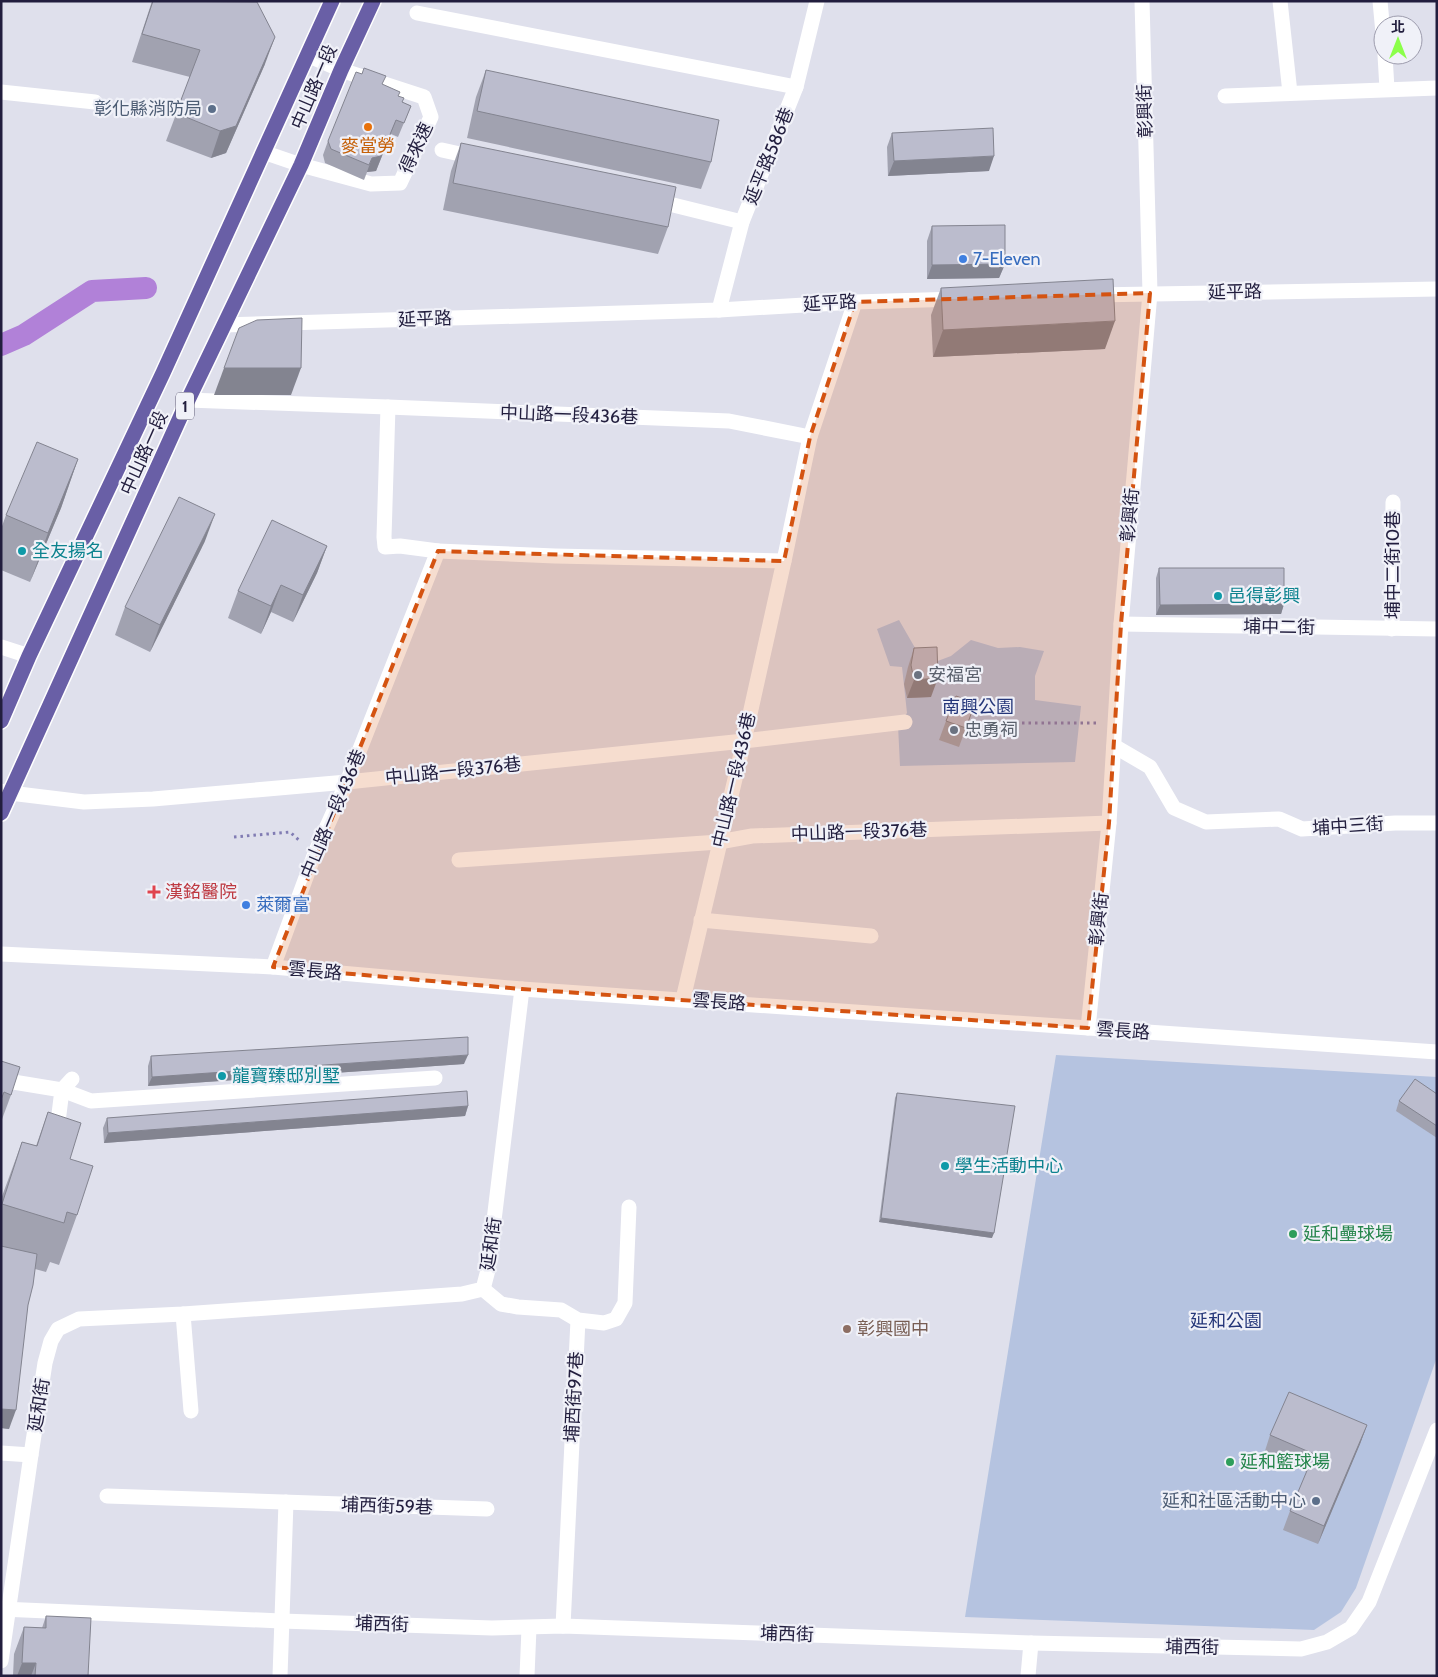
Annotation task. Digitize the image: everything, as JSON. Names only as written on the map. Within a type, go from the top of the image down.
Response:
[{"type":"main road","name":"中山路一段","points":[[1,721],[29,656],[163,373],[332,1]]},
{"type":"main road","name":"中山路一段","points":[[1,813],[6,792],[223,325],[301,165],[372,1]]},
{"type":"street","name":"延平路586巷","points":[[719,310],[742,222],[796,87],[817,1]]},
{"type":"street","name":"彰興街","points":[[1088,1028],[1109,823],[1120,624],[1150,293],[1142,1]]},
{"type":"street","points":[[1280,1],[1290,93]]},
{"type":"street","points":[[1380,1],[1381,15]]},
{"type":"street","points":[[417,13],[796,87]]},
{"type":"street","name":"得來速","points":[[263,152],[301,165],[371,184],[400,183],[432,117],[424,97],[341,70],[307,56]]},
{"type":"street","points":[[1386,65],[1388,89]]},
{"type":"street","points":[[1225,96],[1437,88]]},
{"type":"street","points":[[1,92],[95,102]]},
{"type":"street","points":[[442,150],[491,161]]},
{"type":"street","points":[[636,196],[742,222]]},
{"type":"street","name":"延平路","points":[[1081,295],[1437,289]]},
{"type":"street","name":"延平路","points":[[223,325],[719,310],[855,302],[973,298]]},
{"type":"street","name":"中山路一段436巷","points":[[683,999],[744,741],[810,436],[855,302]]},
{"type":"street","name":"中山路一段436巷","points":[[188,400],[388,406],[729,421],[810,436]]},
{"type":"street","points":[[388,406],[384,547],[400,546],[438,551],[555,556],[784,561]]},
{"type":"street","name":"埔中二街10巷","points":[[1392,629],[1393,502]]},
{"type":"street","name":"中山路一段436巷","points":[[273,967],[315,853],[348,782],[438,551]]},
{"type":"street","name":"埔中二街","points":[[1120,624],[1437,629]]},
{"type":"street","points":[[1,647],[29,656]]},
{"type":"street","name":"中山路一段376巷","points":[[6,792],[84,802],[144,800],[348,782],[744,741],[905,722]]},
{"type":"street","name":"埔中三街","points":[[1114,746],[1150,767],[1174,808],[1206,822],[1279,820],[1302,830],[1395,823],[1437,823]]},
{"type":"street","name":"中山路一段376巷","points":[[459,860],[719,842],[752,836],[1109,823]]},
{"type":"street","points":[[701,920],[871,936]]},
{"type":"street","name":"雲長路","points":[[1,954],[273,967],[522,989],[1437,1052]]},
{"type":"street","name":"延和街","points":[[1,1661],[5,1609],[45,1363],[51,1341],[58,1328],[79,1319],[183,1314],[462,1294],[483,1289],[488,1270],[522,989]]},
{"type":"street","points":[[1,1080],[67,1085],[91,1101],[435,1078]]},
{"type":"street","points":[[57,1130],[67,1085]]},
{"type":"street","points":[[483,1289],[501,1304],[518,1308],[562,1310],[578,1320],[604,1323],[616,1319],[625,1303],[629,1207]]},
{"type":"street","points":[[183,1314],[191,1411]]},
{"type":"street","name":"埔西街97巷","points":[[563,1626],[578,1320]]},
{"type":"street","name":"埔西街","points":[[5,1609],[281,1621],[529,1628],[563,1626],[1031,1643],[1301,1649],[1327,1642],[1351,1628],[1369,1602],[1437,1430]]},
{"type":"street","points":[[1,1453],[31,1455]]},
{"type":"street","name":"埔西街59巷","points":[[108,1496],[487,1510]]},
{"type":"street","points":[[280,1676],[286,1502]]},
{"type":"street","points":[[527,1676],[529,1628]]},
{"type":"street","points":[[1028,1676],[1031,1643]]},
{"type":"path","points":[[996,722],[1116,723]]},
{"type":"path","points":[[234,837],[290,832]]},
{"type":"highlighted area","points":[[1150,293],[1121,624],[1109,823],[1088,1028],[522,989],[273,967],[438,551],[784,561],[810,437],[855,302]]},
{"type":"green space","name":"南興公園","points":[[899,620],[918,653],[935,662],[951,656],[971,640],[998,648],[1020,647],[1044,651],[1035,676],[1035,700],[1081,706],[1075,762],[900,766],[898,725],[907,713],[902,667],[890,666],[877,629]]},
{"type":"green space","name":"延和公園","points":[[1056,1055],[1437,1077],[1437,1357],[1356,1588],[1341,1612],[1314,1630],[965,1617]]},
{"type":"building","name":"彰化縣消防局","points":[[153,1],[257,2],[275,37],[236,126],[220,131],[176,113],[200,50],[142,34]]},
{"type":"building","name":"麥當勞","points":[[364,68],[386,76],[382,84],[400,92],[398,96],[404,98],[402,102],[411,106],[404,123],[396,120],[381,156],[372,158],[369,165],[331,149],[328,141],[356,72],[362,74]]},
{"type":"building","points":[[486,70],[719,120],[711,162],[477,111]]},
{"type":"building","points":[[993,128],[994,156],[894,161],[892,133]]},
{"type":"building","points":[[461,143],[676,187],[668,227],[453,183]]},
{"type":"building","points":[[1005,225],[1005,264],[932,265],[932,226]]},
{"type":"building","points":[[1113,279],[1115,321],[943,330],[941,288]]},
{"type":"building","points":[[302,318],[301,368],[224,368],[239,328],[257,320]]},
{"type":"building","points":[[37,442],[78,459],[48,533],[6,515]]},
{"type":"building","points":[[179,497],[215,514],[160,625],[125,607]]},
{"type":"building","points":[[272,520],[327,546],[303,595],[281,585],[271,606],[238,591]]},
{"type":"building","name":"邑得彰興","points":[[1159,568],[1284,568],[1284,604],[1160,605]]},
{"type":"building","points":[[937,647],[938,678],[914,680],[911,665],[914,648]]},
{"type":"building","points":[[956,696],[975,703],[966,728],[946,721]]},
{"type":"building","points":[[468,1037],[468,1055],[152,1077],[151,1056]]},
{"type":"building","points":[[1,1061],[20,1067],[11,1095],[4,1092],[1,1100]]},
{"type":"building","points":[[1415,1079],[1437,1094],[1437,1126],[1399,1101]]},
{"type":"building","points":[[467,1091],[468,1106],[108,1133],[107,1118]]},
{"type":"building","name":"學生活動中心","points":[[897,1093],[1015,1106],[994,1233],[881,1218]]},
{"type":"building","points":[[48,1112],[81,1123],[70,1159],[93,1166],[77,1215],[67,1212],[64,1223],[2,1204],[22,1142],[37,1146]]},
{"type":"building","points":[[1,1246],[37,1254],[28,1305],[16,1410],[1,1409]]},
{"type":"building","name":"延和社區活動中心","points":[[1289,1392],[1367,1425],[1324,1526],[1290,1511],[1314,1454],[1270,1435]]},
{"type":"building","points":[[46,1616],[91,1618],[88,1676],[35,1676],[36,1663],[22,1663],[24,1627],[46,1628]]},
{"type":"waterway","points":[[1,345],[24,335],[92,291],[146,288]]},
{"type":"place","name":"彰化縣消防局","points":[[212,109]]},
{"type":"place","name":"麥當勞","points":[[368,127]]},
{"type":"place","name":"7-Eleven","points":[[963,259]]},
{"type":"place","name":"全友揚名","points":[[22,551]]},
{"type":"place","name":"邑得彰興","points":[[1218,596]]},
{"type":"place","name":"安福宮","points":[[918,675]]},
{"type":"place","name":"忠勇祠","points":[[954,730]]},
{"type":"place","name":"漢銘醫院","points":[[154,892]]},
{"type":"place","name":"萊爾富","points":[[246,905]]},
{"type":"place","name":"龍寶臻邸別墅","points":[[222,1076]]},
{"type":"place","name":"學生活動中心","points":[[945,1166]]},
{"type":"place","name":"延和壘球場","points":[[1293,1234]]},
{"type":"place","name":"彰興國中","points":[[847,1329]]},
{"type":"place","name":"延和籃球場","points":[[1230,1462]]},
{"type":"place","name":"延和社區活動中心","points":[[1316,1501]]}]
